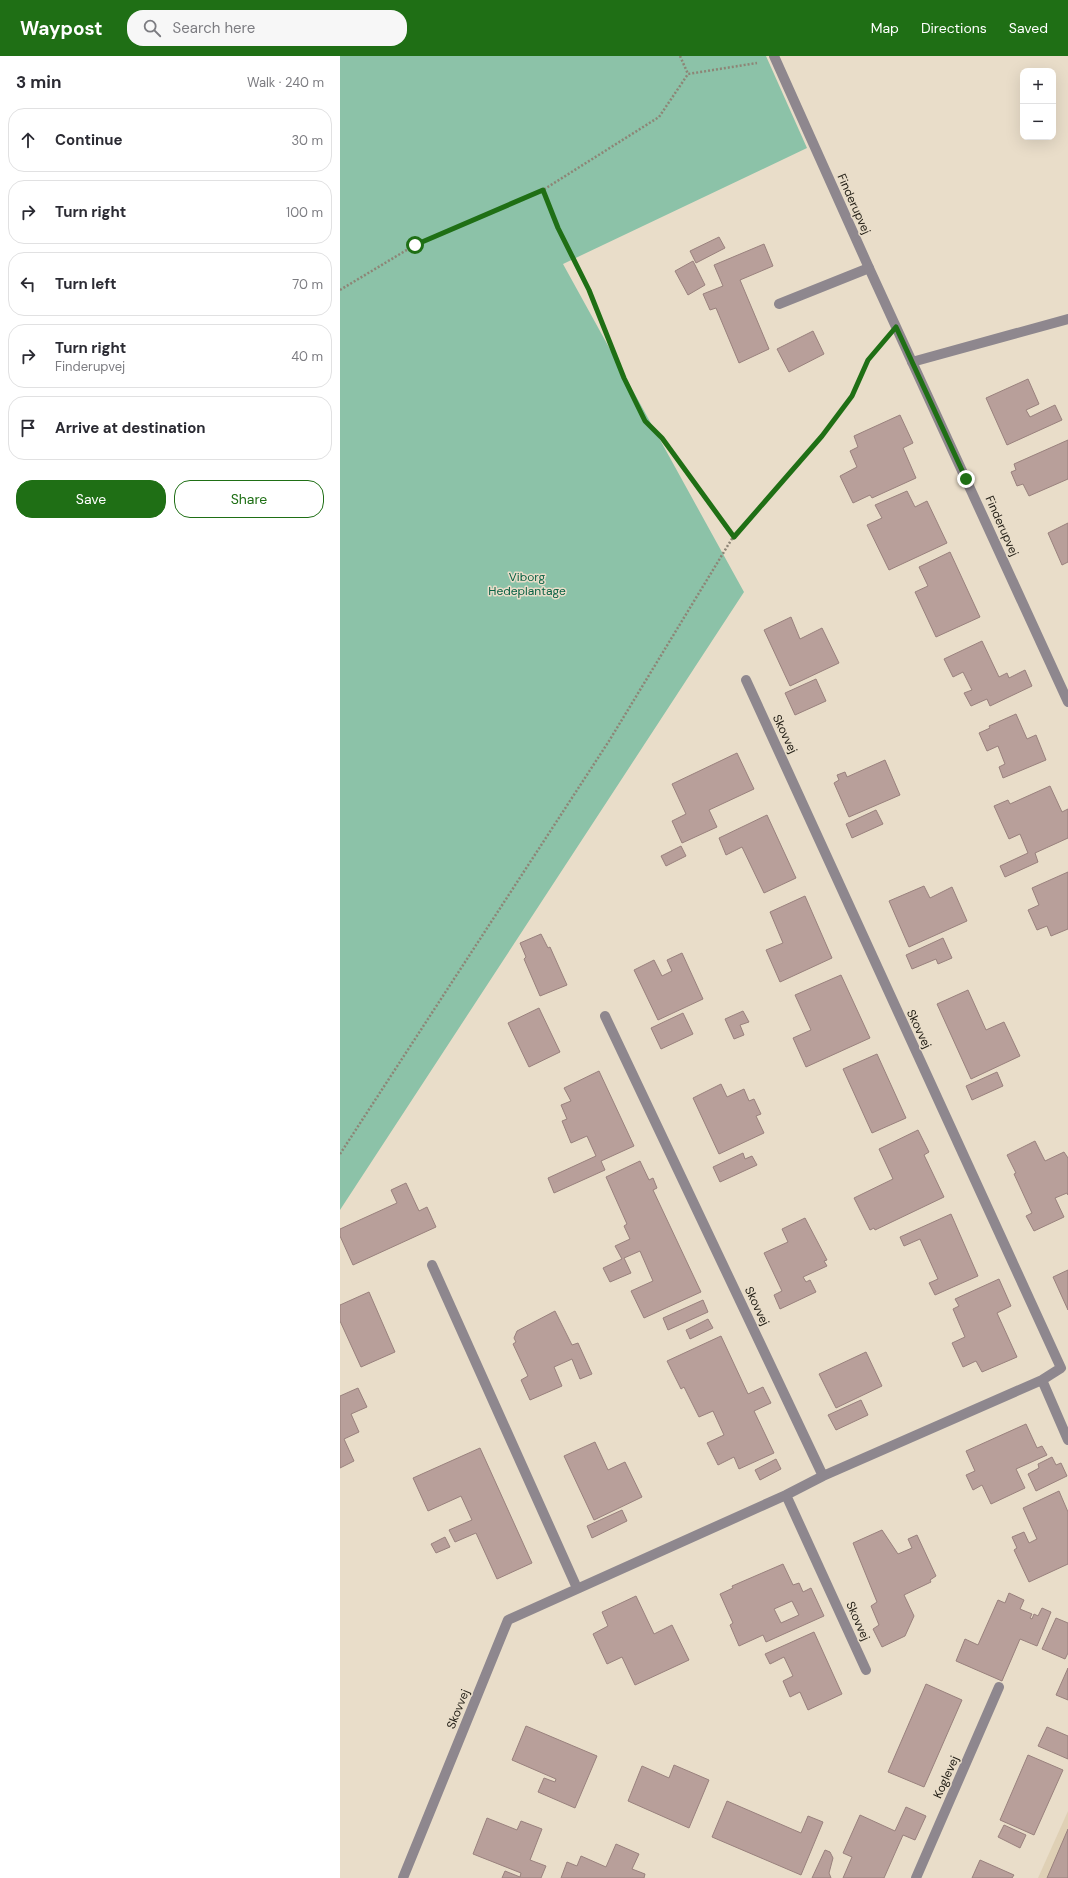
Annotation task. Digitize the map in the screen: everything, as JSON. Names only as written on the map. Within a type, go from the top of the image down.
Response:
[{"type":"street","name":"Finderupvej","points":[[775,58],[869,268],[1068,702]]},
{"type":"street","points":[[779,304],[869,268]]},
{"type":"street","points":[[912,362],[1068,319]]},
{"type":"street","name":"Skovvej","points":[[403,1878],[508,1620],[786,1495],[823,1476],[1042,1380],[1061,1368],[746,680]]},
{"type":"street","name":"Skovvej","points":[[605,1016],[823,1476]]},
{"type":"street","points":[[432,1265],[577,1588]]},
{"type":"street","points":[[1042,1380],[1068,1440]]},
{"type":"street","name":"Skovvej","points":[[786,1495],[866,1670]]},
{"type":"street","name":"Koglevej","points":[[916,1878],[999,1687]]},
{"type":"path","points":[[680,56],[688,74]]},
{"type":"path","points":[[340,290],[415,245],[543,190],[659,117],[688,74],[775,58]]},
{"type":"path","points":[[543,190],[558,228],[589,290],[624,378],[645,421],[662,438],[734,537]]},
{"type":"path","points":[[340,1154],[609,741],[734,537],[822,436],[852,396],[868,360],[896,327]]},
{"type":"shaded area","points":[[1068,1811],[1068,1878],[1038,1878]]},
{"type":"green space","name":"Viborg Hedeplantage","points":[[340,56],[766,56],[807,148],[563,264],[744,592],[340,1210]]},
{"type":"building","points":[[719,237],[725,248],[696,263],[690,251]]},
{"type":"building","points":[[764,244],[773,266],[740,280],[769,349],[739,363],[716,308],[710,310],[703,294],[723,286],[714,265]]},
{"type":"building","points":[[693,261],[705,285],[688,295],[675,271]]},
{"type":"building","points":[[813,331],[824,354],[789,372],[777,349]]},
{"type":"building","points":[[1028,379],[1039,404],[1026,410],[1030,417],[1055,405],[1062,420],[1007,445],[986,398]]},
{"type":"building","points":[[900,415],[913,443],[903,448],[916,478],[872,498],[870,495],[853,503],[840,476],[857,467],[850,451],[858,447],[854,436]]},
{"type":"building","points":[[1068,440],[1068,479],[1029,496],[1023,484],[1017,486],[1011,472],[1016,470],[1014,464]]},
{"type":"building","points":[[907,491],[915,507],[927,501],[947,543],[889,570],[867,525],[882,518],[875,505]]},
{"type":"building","points":[[1068,523],[1068,562],[1062,565],[1048,533]]},
{"type":"building","points":[[950,552],[980,617],[936,637],[915,592],[928,586],[919,567]]},
{"type":"building","points":[[791,617],[800,639],[822,628],[839,663],[790,686],[764,630]]},
{"type":"building","points":[[982,641],[999,677],[1007,673],[1009,678],[1025,670],[1032,686],[990,706],[987,699],[971,706],[964,693],[972,690],[963,672],[953,677],[944,659]]},
{"type":"building","points":[[816,679],[826,701],[795,715],[785,693]]},
{"type":"building","points":[[1016,714],[1027,739],[1036,735],[1046,760],[1003,778],[999,767],[1005,764],[998,746],[987,751],[979,733],[990,728],[989,726]]},
{"type":"building","points":[[737,753],[754,789],[709,810],[717,827],[682,843],[672,821],[686,814],[672,784]]},
{"type":"building","points":[[885,760],[900,795],[849,817],[834,783],[839,780],[837,775],[845,772],[847,777]]},
{"type":"building","points":[[1050,786],[1062,812],[1068,809],[1068,838],[1035,853],[1038,862],[1005,877],[1000,866],[1028,853],[1020,834],[1009,839],[994,806],[1008,800],[1010,804]]},
{"type":"building","points":[[876,810],[883,824],[852,838],[846,824]]},
{"type":"building","points":[[767,815],[796,878],[764,893],[742,847],[726,855],[719,838]]},
{"type":"building","points":[[681,846],[686,856],[666,866],[661,856]]},
{"type":"building","points":[[1068,872],[1068,929],[1051,936],[1047,926],[1037,930],[1028,910],[1039,905],[1032,888]]},
{"type":"building","points":[[924,886],[930,898],[952,887],[967,921],[909,947],[889,901]]},
{"type":"building","points":[[805,896],[832,958],[780,982],[766,950],[783,943],[770,912]]},
{"type":"building","points":[[541,934],[548,948],[550,947],[567,985],[540,996],[524,959],[526,957],[520,943]]},
{"type":"building","points":[[943,938],[952,958],[938,964],[936,959],[912,969],[906,955]]},
{"type":"building","points":[[682,953],[703,999],[658,1020],[634,970],[654,960],[662,976],[672,971],[667,960]]},
{"type":"building","points":[[841,975],[870,1038],[806,1067],[793,1038],[811,1030],[795,995]]},
{"type":"building","points":[[968,990],[986,1030],[1004,1022],[1020,1056],[971,1079],[937,1004]]},
{"type":"building","points":[[539,1008],[560,1052],[529,1067],[508,1023]]},
{"type":"building","points":[[743,1011],[749,1022],[740,1025],[744,1035],[734,1039],[725,1019]]},
{"type":"building","points":[[683,1013],[693,1034],[661,1049],[651,1028]]},
{"type":"building","points":[[877,1054],[906,1118],[872,1133],[843,1069]]},
{"type":"building","points":[[599,1071],[634,1146],[601,1161],[605,1170],[554,1193],[548,1178],[596,1156],[587,1136],[571,1143],[562,1121],[567,1119],[561,1105],[571,1101],[564,1088]]},
{"type":"building","points":[[997,1072],[1003,1086],[972,1100],[966,1086]]},
{"type":"building","points":[[721,1084],[727,1097],[744,1089],[749,1101],[754,1099],[761,1114],[756,1116],[764,1133],[719,1154],[693,1098]]},
{"type":"building","points":[[918,1130],[929,1152],[924,1155],[944,1197],[875,1230],[874,1228],[870,1230],[854,1198],[893,1179],[879,1149]]},
{"type":"building","points":[[1035,1141],[1045,1161],[1064,1152],[1068,1158],[1068,1195],[1067,1193],[1055,1198],[1064,1217],[1034,1231],[1026,1216],[1032,1213],[1007,1155]]},
{"type":"building","points":[[743,1153],[745,1159],[752,1156],[757,1165],[720,1182],[713,1167]]},
{"type":"building","points":[[640,1161],[649,1180],[653,1178],[657,1188],[653,1190],[701,1292],[644,1318],[631,1291],[653,1281],[640,1251],[624,1258],[631,1273],[610,1282],[603,1268],[622,1259],[615,1246],[630,1239],[624,1226],[627,1224],[606,1177]]},
{"type":"building","points":[[406,1183],[419,1211],[427,1207],[436,1227],[353,1265],[340,1236],[340,1229],[397,1203],[391,1190]]},
{"type":"building","points":[[951,1214],[978,1276],[935,1295],[929,1283],[938,1279],[920,1239],[904,1246],[900,1237]]},
{"type":"building","points":[[805,1218],[827,1260],[824,1261],[827,1266],[803,1277],[806,1282],[810,1280],[816,1292],[780,1309],[774,1295],[782,1291],[764,1253],[788,1242],[782,1229]]},
{"type":"building","points":[[1068,1270],[1068,1310],[1053,1277]]},
{"type":"building","points":[[999,1279],[1011,1306],[997,1313],[1017,1357],[982,1372],[976,1361],[963,1367],[952,1343],[965,1337],[953,1309],[959,1306],[955,1299]]},
{"type":"building","points":[[369,1292],[395,1352],[361,1367],[340,1321],[340,1305]]},
{"type":"building","points":[[703,1300],[708,1312],[668,1330],[663,1318]]},
{"type":"building","points":[[555,1311],[572,1345],[578,1343],[592,1374],[580,1379],[572,1359],[554,1367],[562,1386],[530,1400],[521,1380],[528,1376],[513,1344],[516,1342],[514,1338],[517,1331]]},
{"type":"building","points":[[708,1319],[713,1328],[690,1339],[686,1330]]},
{"type":"building","points":[[721,1336],[748,1394],[763,1387],[771,1403],[754,1411],[774,1453],[739,1469],[734,1457],[718,1465],[707,1443],[724,1435],[713,1411],[699,1417],[684,1387],[681,1389],[667,1361]]},
{"type":"building","points":[[866,1352],[882,1386],[836,1408],[819,1374]]},
{"type":"building","points":[[358,1388],[367,1407],[351,1414],[359,1432],[344,1439],[354,1461],[340,1468],[340,1396]]},
{"type":"building","points":[[861,1400],[868,1415],[836,1430],[828,1415]]},
{"type":"building","points":[[1026,1424],[1037,1448],[1042,1446],[1047,1455],[1016,1469],[1025,1488],[991,1504],[982,1485],[973,1490],[966,1475],[975,1471],[966,1451]]},
{"type":"building","points":[[595,1442],[608,1470],[625,1462],[642,1497],[594,1520],[564,1456]]},
{"type":"building","points":[[480,1448],[532,1563],[497,1579],[476,1533],[455,1542],[449,1530],[472,1520],[461,1496],[428,1511],[413,1478]]},
{"type":"building","points":[[1052,1457],[1056,1465],[1061,1463],[1067,1476],[1036,1491],[1028,1474],[1039,1468],[1038,1464]]},
{"type":"building","points":[[776,1459],[781,1469],[760,1480],[755,1470]]},
{"type":"building","points":[[1059,1491],[1068,1512],[1068,1564],[1029,1582],[1014,1550],[1017,1548],[1012,1537],[1024,1532],[1029,1543],[1037,1539],[1023,1508]]},
{"type":"building","points":[[622,1510],[627,1521],[592,1538],[587,1526]]},
{"type":"building","points":[[882,1530],[898,1554],[912,1548],[908,1539],[917,1535],[936,1576],[930,1580],[931,1582],[904,1595],[914,1616],[905,1636],[882,1647],[873,1629],[879,1625],[871,1606],[877,1602],[853,1543]]},
{"type":"building","points":[[445,1537],[450,1547],[436,1553],[431,1544]]},
{"type":"building","points":[[783,1564],[793,1585],[799,1583],[803,1592],[811,1588],[824,1616],[766,1642],[763,1635],[739,1646],[730,1625],[733,1623],[720,1594],[733,1588],[732,1586]],"holes":[[[792,1601],[799,1615],[781,1623],[774,1609]]]},
{"type":"building","points":[[1009,1593],[1024,1600],[1020,1609],[1032,1614],[1030,1618],[1032,1619],[1034,1614],[1038,1616],[1042,1608],[1051,1612],[1037,1646],[1020,1639],[1002,1681],[956,1661],[965,1639],[978,1645],[998,1600],[1005,1603]]},
{"type":"building","points":[[636,1596],[654,1634],[672,1625],[689,1660],[635,1685],[622,1657],[607,1664],[593,1634],[608,1626],[602,1612]]},
{"type":"building","points":[[1056,1618],[1068,1623],[1068,1653],[1065,1659],[1042,1649]]},
{"type":"building","points":[[814,1632],[842,1694],[808,1710],[800,1692],[790,1697],[783,1681],[793,1676],[784,1657],[770,1664],[765,1654]]},
{"type":"building","points":[[1068,1668],[1068,1700],[1056,1695]]},
{"type":"building","points":[[926,1684],[962,1700],[924,1787],[888,1772]]},
{"type":"building","points":[[526,1726],[597,1756],[575,1808],[538,1792],[544,1778],[555,1782],[556,1779],[512,1760]]},
{"type":"building","points":[[1047,1727],[1068,1736],[1068,1759],[1038,1746]]},
{"type":"building","points":[[1028,1755],[1063,1770],[1034,1835],[1000,1820]]},
{"type":"building","points":[[674,1765],[709,1780],[689,1828],[628,1801],[642,1766],[669,1778]]},
{"type":"building","points":[[727,1801],[801,1833],[808,1816],[823,1822],[801,1875],[712,1837]]},
{"type":"building","points":[[906,1807],[926,1816],[915,1840],[903,1835],[884,1878],[843,1878],[852,1857],[843,1853],[860,1815],[895,1831]]},
{"type":"building","points":[[487,1818],[517,1830],[521,1821],[542,1829],[530,1860],[546,1866],[541,1878],[502,1878],[505,1871],[520,1877],[521,1873],[473,1854]]},
{"type":"building","points":[[1004,1825],[1026,1835],[1020,1848],[998,1837]]},
{"type":"building","points":[[1068,1829],[1068,1878],[1047,1878]]},
{"type":"building","points":[[616,1844],[639,1854],[632,1869],[645,1874],[644,1878],[561,1878],[567,1862],[577,1866],[581,1856],[606,1867]]},
{"type":"building","points":[[825,1850],[830,1852],[833,1858],[829,1873],[831,1878],[812,1878]]},
{"type":"building","points":[[980,1860],[1014,1875],[1012,1878],[972,1878]]},
{"type":"route","points":[[415,245],[543,190],[558,228],[589,290],[624,378],[645,421],[662,438],[734,537],[822,436],[852,396],[868,360],[896,327],[966,479]]}]
